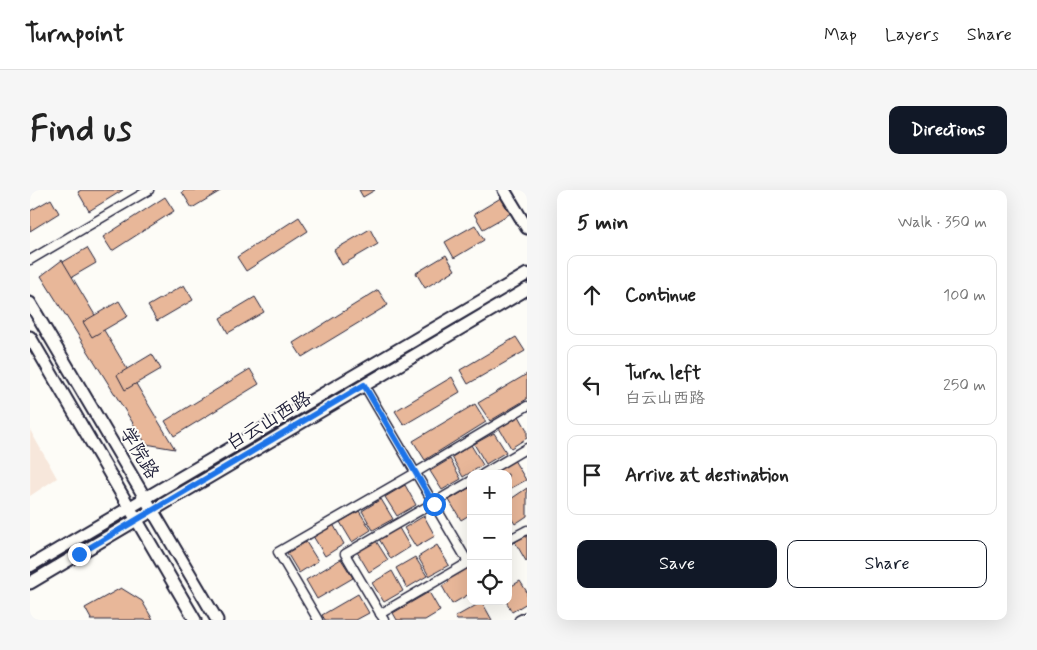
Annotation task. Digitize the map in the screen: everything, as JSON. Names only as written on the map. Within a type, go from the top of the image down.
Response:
[{"type":"main road","points":[[504,190],[527,228]]},
{"type":"main road","name":"白云山西路","points":[[30,566],[527,274]]},
{"type":"main road","name":"白云山西路","points":[[30,583],[527,289]]},
{"type":"main road","name":"学院路","points":[[30,304],[217,620]]},
{"type":"main road","name":"学院路","points":[[30,337],[195,620]]},
{"type":"street","points":[[30,260],[149,190]]},
{"type":"street","points":[[364,385],[415,473],[469,560]]},
{"type":"street","points":[[318,620],[278,552],[527,406]]},
{"type":"street","points":[[490,470],[527,448]]},
{"type":"street","points":[[467,483],[344,554],[382,617],[467,563]]},
{"type":"street","points":[[512,538],[527,530]]},
{"type":"street","points":[[519,620],[527,616]]},
{"type":"shaded area","points":[[30,430],[57,478],[30,496]]},
{"type":"building","points":[[81,190],[123,190],[89,211],[78,192]]},
{"type":"building","points":[[185,190],[222,190],[192,208],[182,192]]},
{"type":"building","points":[[359,190],[375,190],[363,197]]},
{"type":"building","points":[[504,196],[513,212],[483,229],[474,214]]},
{"type":"building","points":[[165,197],[174,211],[112,251],[103,237]]},
{"type":"building","points":[[51,199],[59,213],[30,231],[30,211]]},
{"type":"building","points":[[299,217],[308,231],[246,271],[237,257]]},
{"type":"building","points":[[475,225],[484,240],[454,258],[445,242]]},
{"type":"building","points":[[370,229],[378,244],[342,265],[334,250]]},
{"type":"building","points":[[87,248],[96,263],[60,284],[51,269]]},
{"type":"building","points":[[446,255],[455,270],[425,288],[416,273]]},
{"type":"building","points":[[62,260],[175,449],[146,444],[41,276]]},
{"type":"building","points":[[184,285],[193,300],[157,321],[148,306]]},
{"type":"building","points":[[378,290],[388,305],[302,357],[293,343]]},
{"type":"building","points":[[255,297],[264,312],[228,333],[220,318]]},
{"type":"building","points":[[119,301],[128,316],[92,337],[83,322]]},
{"type":"building","points":[[516,337],[525,351],[468,384],[460,370]]},
{"type":"building","points":[[152,354],[161,369],[125,390],[117,375]]},
{"type":"building","points":[[250,369],[259,384],[174,436],[165,421]]},
{"type":"building","points":[[527,374],[527,399],[490,421],[478,403]]},
{"type":"building","points":[[452,377],[460,392],[404,425],[395,411]]},
{"type":"building","points":[[475,404],[486,422],[425,460],[413,441]]},
{"type":"building","points":[[519,416],[527,430],[527,438],[511,448],[499,428]]},
{"type":"building","points":[[494,433],[506,452],[486,464],[474,444]]},
{"type":"building","points":[[471,445],[483,465],[475,470],[467,470],[467,475],[463,477],[452,457]]},
{"type":"building","points":[[450,459],[461,479],[442,490],[430,471]]},
{"type":"building","points":[[514,460],[526,480],[512,488],[512,470],[497,470]]},
{"type":"building","points":[[405,485],[416,505],[397,516],[385,497]]},
{"type":"building","points":[[527,488],[527,516],[515,524],[512,519],[512,498]]},
{"type":"building","points":[[467,489],[467,516],[461,520],[449,500]]},
{"type":"building","points":[[381,499],[393,519],[373,530],[362,511]]},
{"type":"building","points":[[359,511],[371,530],[352,542],[340,522]]},
{"type":"building","points":[[424,516],[435,536],[416,547],[404,528]]},
{"type":"building","points":[[333,524],[344,544],[325,556],[313,536]]},
{"type":"building","points":[[399,528],[410,547],[391,559],[379,539]]},
{"type":"building","points":[[527,535],[527,560],[526,561],[515,542]]},
{"type":"building","points":[[376,541],[388,560],[369,572],[357,552]]},
{"type":"building","points":[[306,542],[318,561],[299,573],[287,553]]},
{"type":"building","points":[[437,545],[449,565],[429,576],[418,557]]},
{"type":"building","points":[[415,557],[427,576],[407,588],[396,568]]},
{"type":"building","points":[[341,559],[353,578],[317,599],[306,580]]},
{"type":"building","points":[[467,566],[467,595],[452,604],[442,586],[449,582],[447,579]]},
{"type":"building","points":[[392,571],[403,591],[384,602],[372,583]]},
{"type":"building","points":[[520,581],[527,592],[527,603],[512,612],[508,605],[512,605],[512,586]]},
{"type":"building","points":[[121,588],[142,601],[153,620],[90,620],[85,608]]},
{"type":"building","points":[[429,592],[440,611],[425,620],[397,620],[393,613]]},
{"type":"building","points":[[358,594],[369,613],[356,620],[325,620],[322,615]]},
{"type":"building","points":[[477,605],[484,605],[492,620],[457,620],[455,617]]},
{"type":"route","points":[[79,554],[364,385],[434,504]]}]
